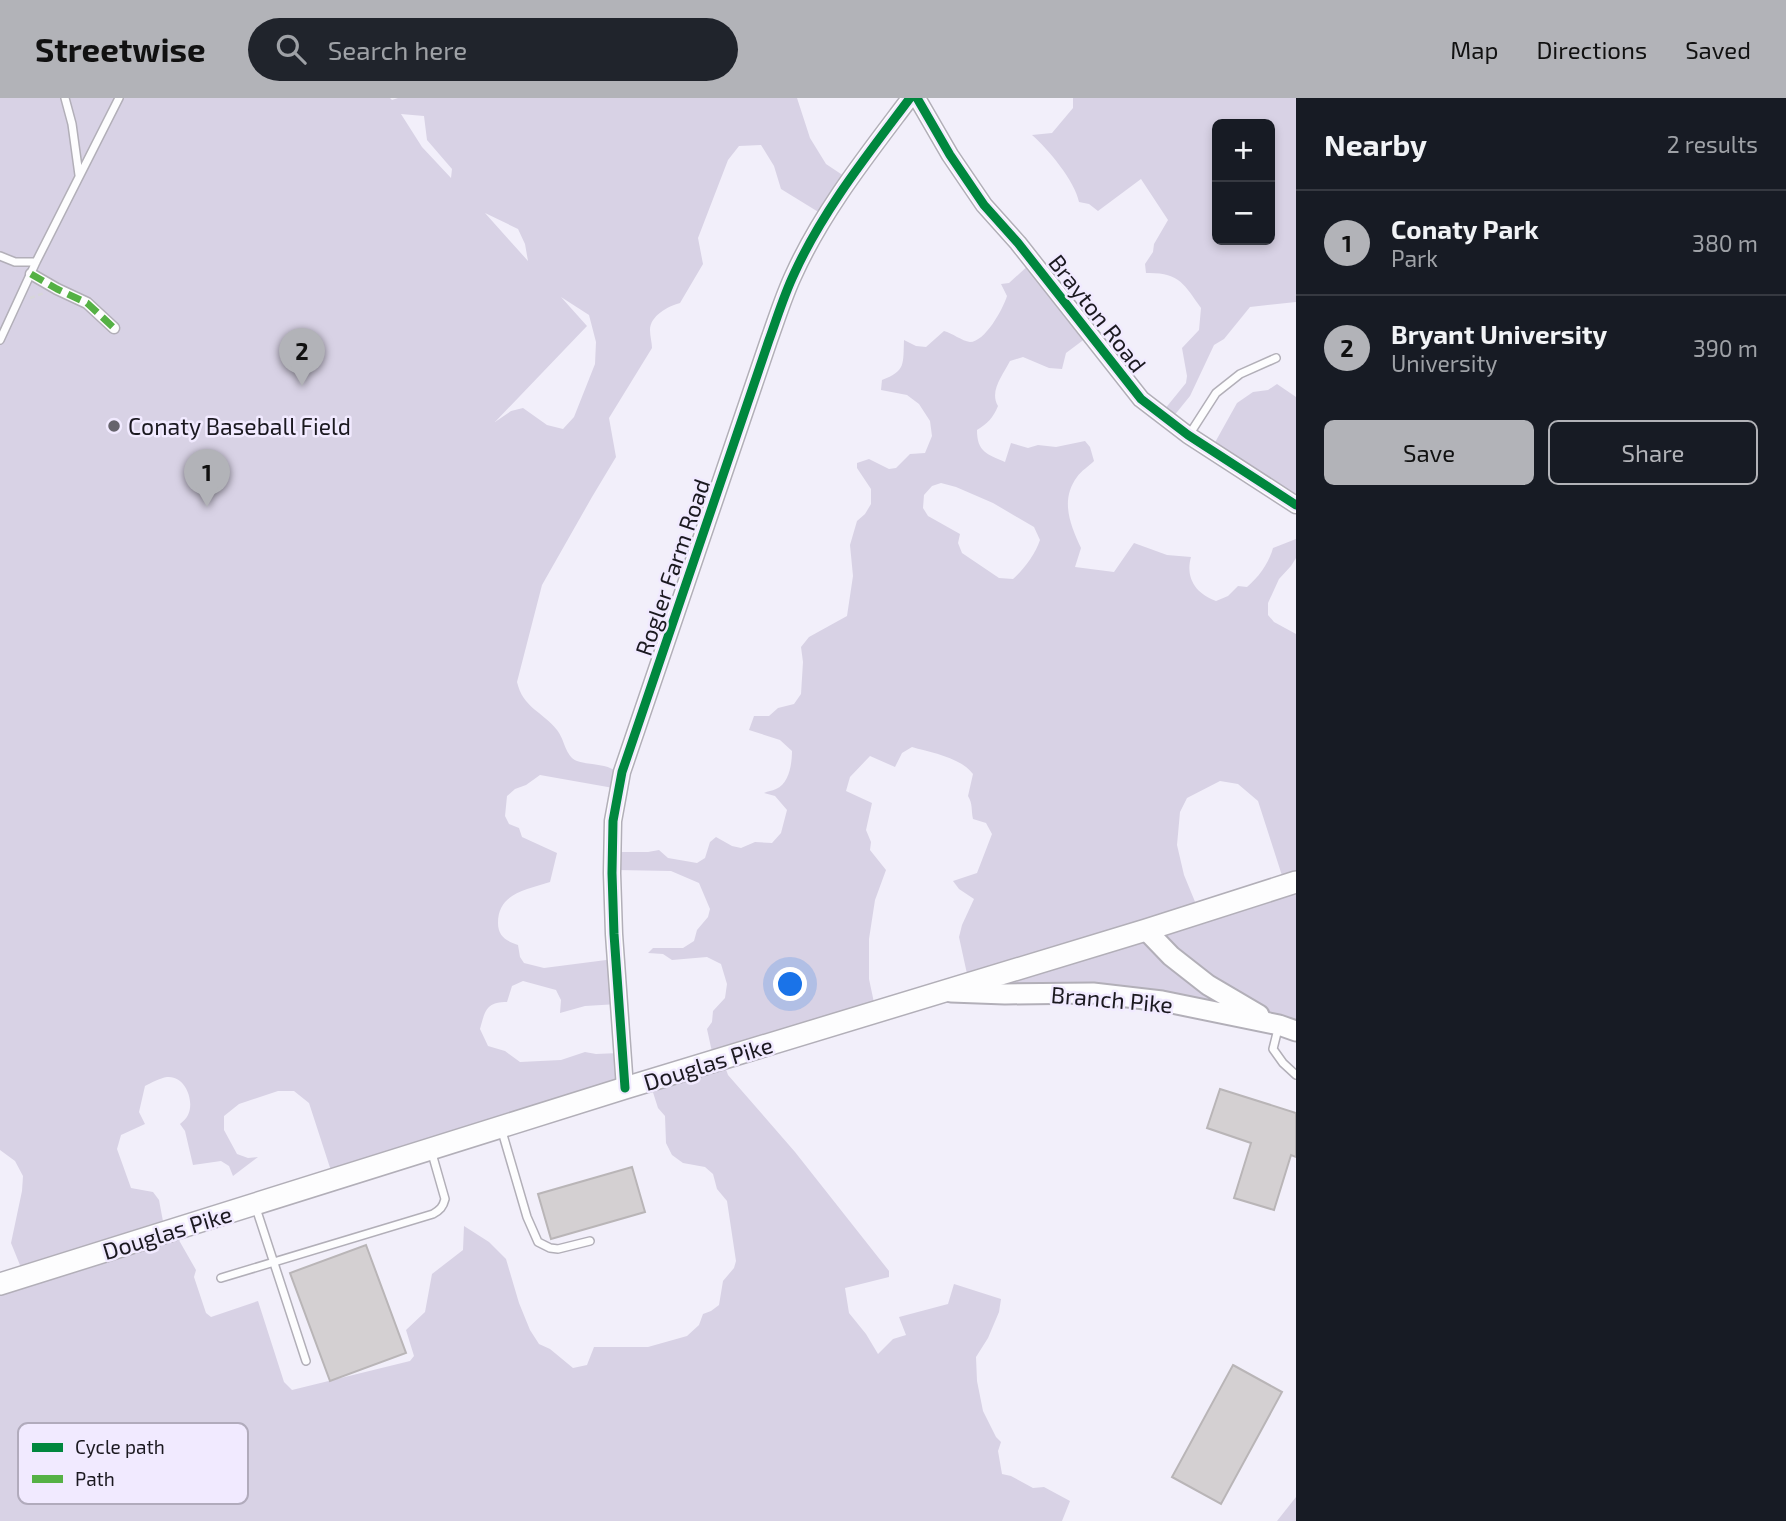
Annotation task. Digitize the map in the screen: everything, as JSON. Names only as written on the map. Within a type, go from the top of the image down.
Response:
[{"type":"main road","name":"Douglas Pike","points":[[0,1284],[625,1088],[1146,930],[1296,881]]},
{"type":"main road","name":"Branch Pike","points":[[1146,930],[1171,956],[1209,985],[1287,1028]]},
{"type":"main road","name":"Branch Pike","points":[[943,992],[1093,993],[1162,1001],[1287,1028]]},
{"type":"street","name":"Rogler Farm Road","points":[[625,1088],[612,873],[614,821],[622,772],[793,275],[816,232],[851,177],[910,98]]},
{"type":"street","name":"Brayton Road","points":[[917,98],[950,155],[984,205],[1018,243],[1141,399],[1188,435],[1296,505]]},
{"type":"street","points":[[31,274],[87,303],[114,328]]},
{"type":"lane","points":[[65,98],[72,124],[79,175]]},
{"type":"lane","points":[[0,340],[36,262],[119,98]]},
{"type":"lane","points":[[0,256],[15,262],[36,262]]},
{"type":"lane","points":[[1188,435],[1216,393],[1240,374],[1276,358]]},
{"type":"lane","points":[[1287,1028],[1273,1049],[1296,1075]]},
{"type":"lane","points":[[501,1128],[527,1217],[538,1242],[558,1249],[590,1241]]},
{"type":"lane","points":[[221,1278],[440,1210],[444,1199],[431,1150]]},
{"type":"lane","points":[[255,1205],[306,1361]]},
{"type":"path","points":[[19,301],[57,289]]},
{"type":"shaded area","points":[[0,98],[797,98],[810,138],[826,164],[844,176],[820,213],[781,189],[774,166],[761,145],[739,146],[728,160],[698,238],[703,264],[680,303],[665,309],[653,320],[650,330],[652,348],[609,418],[616,457],[542,585],[517,682],[528,704],[557,730],[573,759],[620,772],[619,789],[540,775],[507,796],[505,816],[509,824],[519,828],[522,837],[557,853],[550,882],[515,894],[503,905],[499,913],[499,931],[506,940],[518,945],[524,963],[544,968],[614,959],[618,1004],[585,1006],[560,1013],[561,1000],[556,990],[523,981],[512,986],[507,1002],[500,1002],[488,1009],[480,1029],[488,1046],[505,1051],[520,1062],[561,1060],[585,1052],[619,1053],[623,1084],[334,1180],[309,1103],[294,1091],[278,1091],[239,1104],[224,1116],[224,1130],[237,1154],[248,1158],[258,1157],[233,1176],[229,1166],[221,1161],[193,1165],[185,1131],[180,1124],[190,1109],[189,1096],[183,1084],[173,1077],[145,1086],[139,1112],[145,1124],[121,1135],[117,1149],[131,1188],[153,1192],[159,1200],[165,1232],[176,1235],[196,1270],[194,1277],[206,1313],[211,1317],[258,1301],[284,1382],[292,1390],[410,1361],[414,1356],[406,1330],[425,1312],[432,1274],[463,1250],[464,1226],[489,1242],[506,1259],[530,1330],[539,1344],[550,1349],[573,1368],[587,1365],[594,1347],[648,1347],[687,1336],[699,1325],[703,1314],[719,1305],[723,1281],[734,1268],[736,1261],[727,1201],[717,1189],[713,1174],[705,1167],[683,1163],[672,1155],[666,1143],[665,1116],[658,1108],[650,1083],[714,1061],[707,1029],[712,1022],[713,1011],[725,998],[727,984],[721,964],[707,957],[672,960],[663,954],[648,953],[653,948],[683,948],[694,941],[697,930],[708,917],[710,909],[699,883],[671,871],[617,870],[616,852],[659,850],[668,858],[697,863],[705,858],[710,842],[716,837],[741,848],[755,842],[772,843],[781,833],[787,810],[775,796],[764,793],[784,783],[792,751],[780,740],[749,730],[754,716],[769,716],[778,708],[794,704],[801,694],[801,647],[809,637],[847,616],[853,576],[850,545],[857,521],[871,504],[871,489],[857,468],[857,463],[869,459],[889,469],[896,468],[910,454],[925,453],[932,436],[930,421],[919,404],[907,395],[881,390],[882,380],[902,366],[904,340],[926,347],[944,331],[970,342],[976,341],[993,324],[1005,302],[1007,296],[1001,284],[1009,283],[1031,263],[1090,335],[1066,353],[1062,369],[1049,368],[1023,357],[1010,361],[996,389],[998,406],[990,420],[977,430],[977,437],[984,451],[1005,462],[1011,443],[1028,448],[1038,445],[1056,447],[1085,441],[1090,447],[1094,461],[1077,477],[1069,494],[1070,521],[1081,548],[1075,567],[1114,572],[1134,543],[1167,555],[1191,557],[1190,572],[1194,584],[1203,594],[1216,601],[1228,596],[1238,586],[1247,587],[1263,569],[1273,548],[1296,539],[1296,558],[1279,579],[1268,603],[1268,615],[1274,622],[1296,634],[1296,1031],[1270,1022],[969,983],[959,937],[974,899],[959,889],[953,881],[977,873],[992,834],[986,823],[973,819],[968,796],[973,774],[961,763],[912,747],[902,753],[895,767],[870,756],[850,777],[846,791],[872,803],[866,830],[871,842],[870,850],[886,870],[875,900],[869,939],[869,979],[876,1012],[723,1061],[728,1075],[795,1152],[889,1271],[889,1277],[845,1288],[849,1313],[878,1354],[893,1339],[906,1335],[899,1317],[948,1304],[954,1284],[1001,1299],[999,1312],[988,1338],[976,1357],[983,1411],[1001,1442],[998,1451],[1002,1474],[1033,1488],[1044,1487],[1070,1501],[1062,1521],[0,1521],[0,1285],[24,1275],[11,1243],[23,1176],[15,1161],[0,1150]],"holes":[[[401,114],[424,116],[427,140],[452,169],[451,178],[422,147]],[[485,213],[518,229],[525,244],[528,261]],[[561,297],[589,315],[596,342],[595,364],[574,417],[563,429],[547,425],[523,408],[511,411],[495,422],[587,326]],[[941,483],[956,487],[993,503],[1034,527],[1040,540],[1038,546],[1013,579],[999,578],[962,553],[958,543],[960,534],[928,516],[923,508],[924,495],[932,486]],[[1220,781],[1238,784],[1258,801],[1285,885],[1198,909],[1184,875],[1177,845],[1180,812],[1187,798]]]},
{"type":"shaded area","points":[[1073,98],[1296,98],[1296,302],[1250,307],[1224,339],[1214,345],[1190,396],[1173,417],[1164,410],[1186,383],[1182,348],[1199,330],[1201,308],[1180,281],[1166,275],[1146,273],[1145,264],[1168,220],[1141,179],[1098,211],[1089,204],[1079,202],[1067,175],[1032,135],[1052,133],[1073,108]]},
{"type":"shaded area","points":[[1277,384],[1296,397],[1296,500],[1213,446],[1237,403],[1253,392],[1268,390]]},
{"type":"shaded area","points":[[1296,1497],[1296,1521],[1277,1521]]},
{"type":"building","points":[[1220,1089],[1296,1113],[1296,1157],[1291,1155],[1274,1210],[1234,1198],[1251,1143],[1207,1128]]},
{"type":"building","points":[[632,1167],[645,1212],[551,1239],[538,1194]]},
{"type":"building","points":[[366,1245],[406,1353],[330,1381],[290,1273]]},
{"type":"building","points":[[1233,1365],[1282,1392],[1221,1504],[1172,1477]]},
{"type":"marked path","points":[[31,274],[87,303],[114,328]]},
{"type":"cycle path","points":[[625,1088],[612,873],[613,821],[622,772],[790,282],[832,205],[910,98]]},
{"type":"cycle path","points":[[917,98],[950,155],[984,205],[1018,243],[1141,399],[1188,435],[1296,505]]},
{"type":"place","name":"Bryant University","points":[[302,386]]},
{"type":"place","name":"Conaty Baseball Field","points":[[114,426]]},
{"type":"place","name":"Conaty Park","points":[[207,507]]}]
